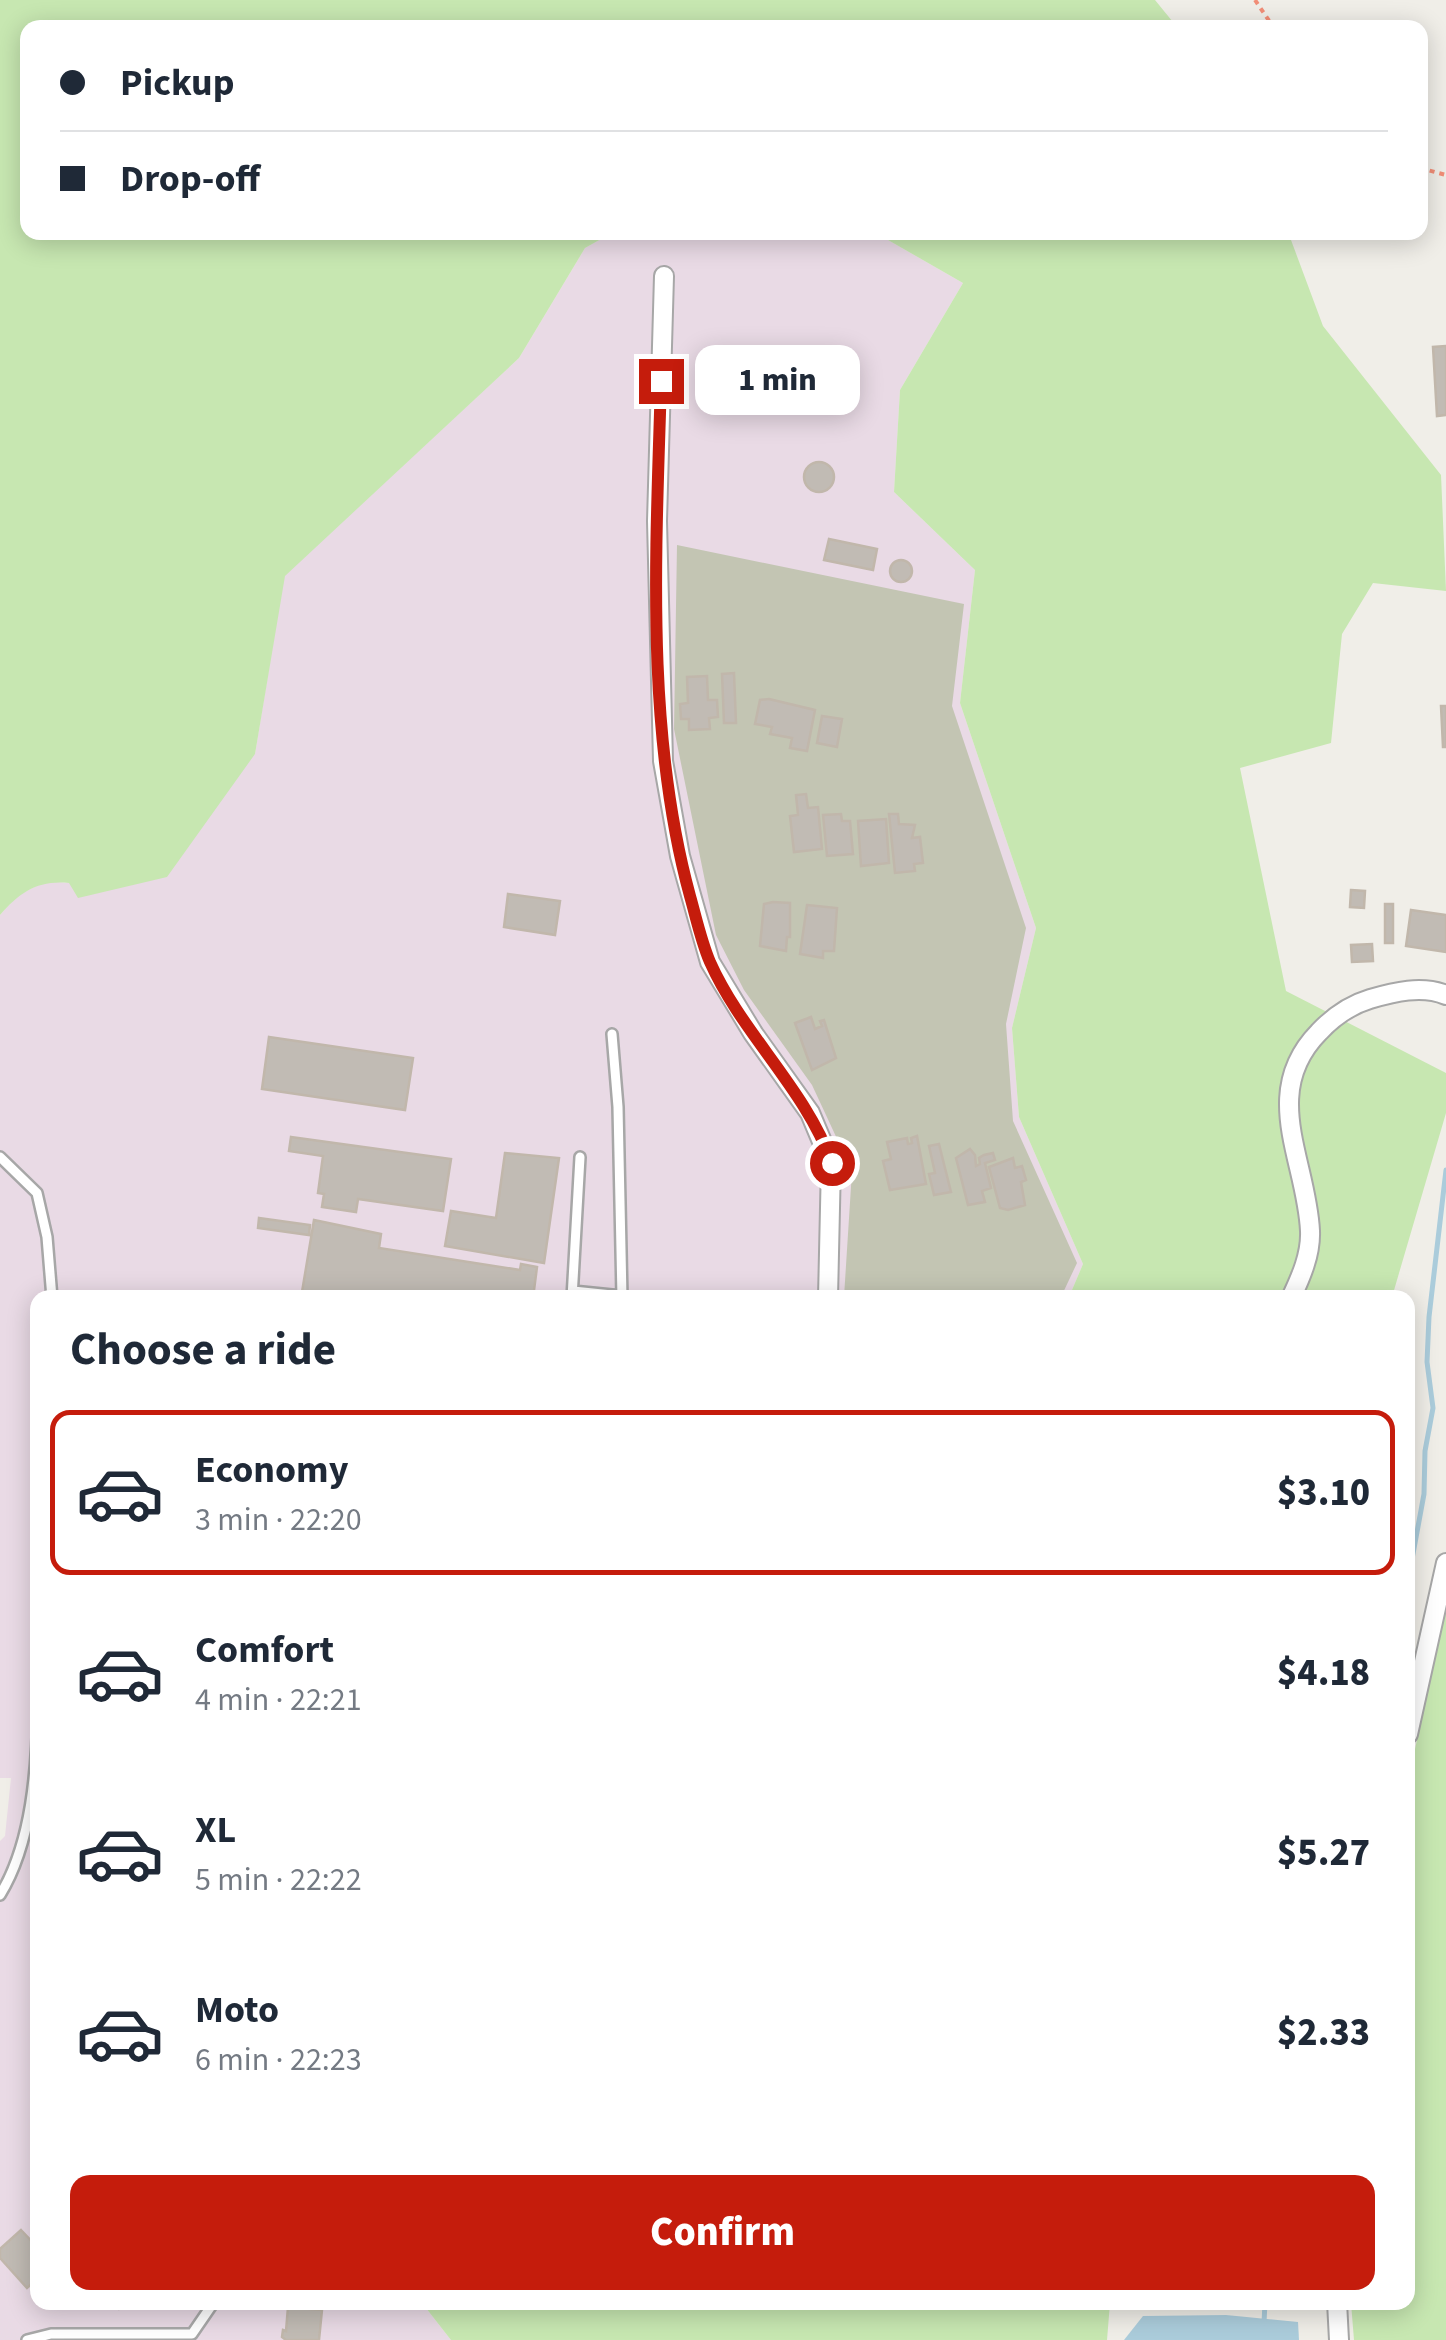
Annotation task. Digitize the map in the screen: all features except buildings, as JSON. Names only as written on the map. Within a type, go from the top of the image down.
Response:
[{"type":"street","points":[[664,276],[657,521],[663,760],[680,856],[710,962],[753,1033],[810,1113],[832,1163],[828,1290]]},
{"type":"street","points":[[1295,1290],[1310,1234],[1290,1124],[1289,1092],[1294,1066],[1309,1042],[1334,1016],[1362,1002],[1416,990],[1446,995]]},
{"type":"street","points":[[1415,1702],[1446,1563]]},
{"type":"street","points":[[1337,2310],[1339,2340]]},
{"type":"lane","points":[[612,1034],[618,1108],[622,1290]]},
{"type":"lane","points":[[0,1157],[37,1193],[47,1237],[51,1290]]},
{"type":"lane","points":[[572,1290],[580,1157]]},
{"type":"lane","points":[[0,1895],[18,1857],[30,1789]]},
{"type":"lane","points":[[27,2340],[51,2334],[192,2334],[208,2310]]},
{"type":"shaded area","points":[[599,240],[888,240],[963,283],[900,390],[894,492],[975,570],[960,703],[1036,928],[1012,1028],[1019,1117],[1083,1264],[1072,1290],[30,1290],[30,2310],[427,2310],[451,2340],[0,2340],[0,1841],[5,1836],[11,1778],[0,1778],[0,915],[17,896],[46,881],[69,883],[255,754],[284,576],[519,358],[585,248]]},
{"type":"shaded area","points":[[677,545],[964,604],[952,706],[1026,928],[1006,1024],[1013,1121],[1077,1263],[1064,1290],[844,1290],[852,1171],[812,1085],[744,990],[716,935],[674,729]]},
{"type":"green space","points":[[0,0],[1155,0],[1171,20],[20,20],[20,240],[599,240],[585,248],[519,358],[285,576],[255,754],[167,877],[78,898],[69,883],[39,886],[22,894],[0,915]]},
{"type":"green space","points":[[888,240],[1291,240],[1323,326],[1441,475],[1446,591],[1373,583],[1342,634],[1331,743],[1240,768],[1286,991],[1446,1073],[1446,1113],[1394,1290],[1072,1290],[1083,1264],[1019,1117],[1012,1028],[1036,928],[960,703],[975,570],[894,492],[900,390],[963,283]]},
{"type":"green space","points":[[1446,1608],[1446,2340],[1354,2340],[1352,2310],[1415,2310],[1415,1749]]},
{"type":"green space","points":[[427,2310],[1109,2310],[1107,2340],[451,2340]]},
{"type":"water","points":[[1226,2315],[1298,2322],[1299,2340],[1124,2340],[1143,2316]]},
{"type":"waterway","points":[[1415,1543],[1433,1408],[1427,1362],[1429,1317],[1446,1170]]},
{"type":"waterway","points":[[1264,2323],[1265,2310]]},
{"type":"route","points":[[661,381],[657,521],[663,760],[680,856],[710,962],[753,1033],[810,1113],[832,1163]]}]
